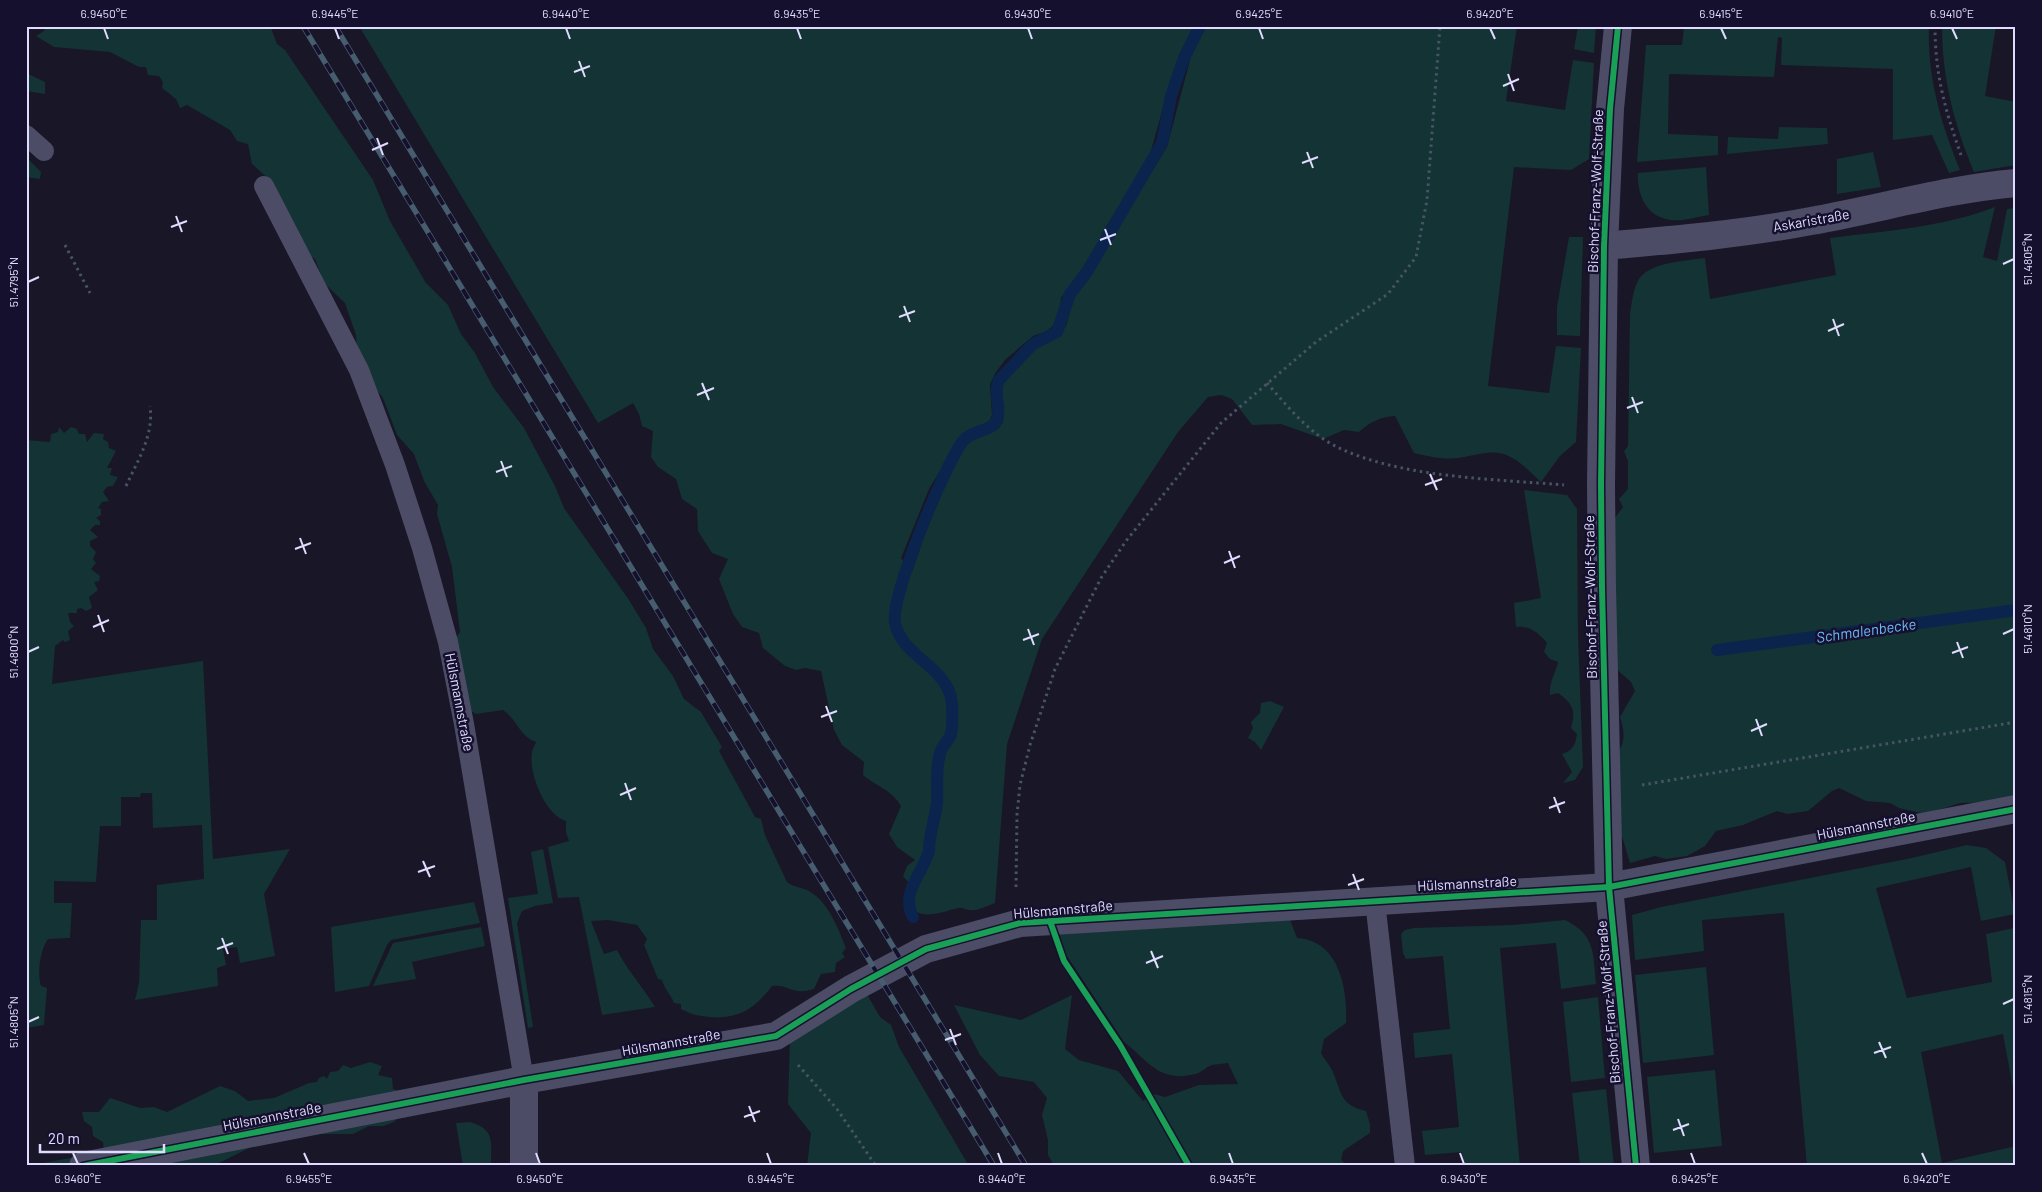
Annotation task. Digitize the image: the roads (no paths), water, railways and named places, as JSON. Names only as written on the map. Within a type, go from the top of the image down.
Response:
[{"type":"street","name":"Bischof-Franz-Wolf-Straße","points":[[1618,26],[1610,110],[1604,246],[1601,485],[1609,887],[1636,1166]]},
{"type":"street","name":"Askaristraße","points":[[1604,246],[1700,237],[1810,222],[1978,186],[2016,183]]},
{"type":"street","name":"Hülsmannstraße","points":[[83,1166],[524,1080],[776,1036],[851,989],[926,949],[1020,923],[1609,887],[2016,809]]},
{"type":"street","points":[[524,1080],[524,1166]]},
{"type":"lane","points":[[26,135],[44,151]]},
{"type":"lane","name":"Hülsmannstraße","points":[[264,186],[359,370],[409,505],[448,642],[461,706],[524,1080]]},
{"type":"lane","points":[[1376,900],[1405,1166]]},
{"type":"waterway","points":[[913,917],[909,900],[929,851],[937,803],[939,756],[951,734],[952,704],[949,691],[943,680],[906,645],[899,635],[895,623],[901,587],[920,531],[955,454],[967,437],[991,427],[997,420],[996,390],[999,380],[1033,344],[1057,332],[1070,294],[1087,272],[1162,143],[1171,96],[1184,58],[1200,26]]},
{"type":"waterway","name":"Schmalenbecke","points":[[1717,650],[2016,610]]},
{"type":"railway","points":[[303,26],[994,1166]]},
{"type":"railway","points":[[335,26],[1026,1166]]}]
